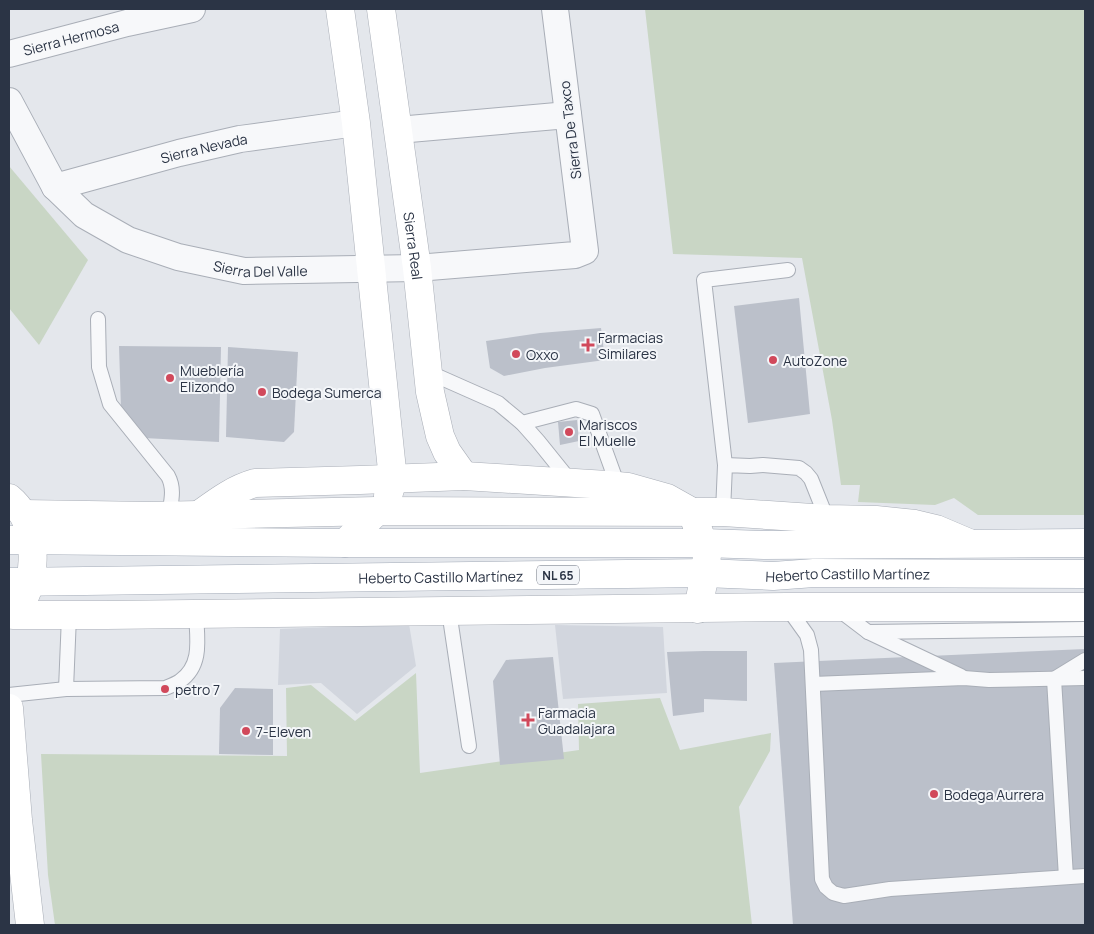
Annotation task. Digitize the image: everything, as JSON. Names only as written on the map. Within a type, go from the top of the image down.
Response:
[{"type":"street","name":"Sierra Hermosa","points":[[9,54],[128,23],[192,9]]},
{"type":"street","points":[[340,9],[356,123],[392,479],[390,492],[377,511],[345,543]]},
{"type":"street","name":"Sierra Real","points":[[381,9],[417,268],[430,392],[440,436],[447,452],[464,476]]},
{"type":"street","name":"Sierra De Taxco","points":[[555,9],[585,252]]},
{"type":"street","name":"Sierra Del Valle","points":[[9,101],[55,187],[84,216],[128,240],[178,257],[244,271],[417,268],[576,255],[585,252]]},
{"type":"street","points":[[398,130],[568,115]]},
{"type":"street","name":"Sierra Nevada","points":[[55,187],[240,139],[356,123]]},
{"type":"street","points":[[200,514],[228,494],[255,482],[464,476],[571,482],[618,486],[646,491],[666,498],[692,512],[707,555],[698,609]]},
{"type":"street","points":[[16,506],[152,516],[377,511],[723,512],[827,519],[876,520],[916,524],[936,529],[969,543]]},
{"type":"street","points":[[11,616],[26,595],[20,583],[32,567],[20,540],[28,527],[16,506]]},
{"type":"street","points":[[783,516],[771,562],[773,576],[787,607]]},
{"type":"street","name":"Heberto Castillo Martínez","points":[[20,540],[345,543],[704,543],[774,545],[1085,543]]},
{"type":"street","name":"Heberto Castillo Martínez","points":[[20,583],[705,573],[773,576],[814,573],[1085,574]]},
{"type":"street","points":[[11,616],[787,607],[1085,607]]},
{"type":"street","points":[[9,708],[13,820],[30,925]]},
{"type":"lane","points":[[723,512],[726,465],[704,280],[788,270]]},
{"type":"lane","points":[[98,319],[99,367],[110,404],[172,483],[169,515]]},
{"type":"lane","points":[[428,372],[498,403],[522,423],[571,482]]},
{"type":"lane","points":[[522,423],[576,409],[592,414],[618,486]]},
{"type":"lane","points":[[726,465],[764,465],[799,468],[811,480],[827,519]]},
{"type":"lane","points":[[787,607],[808,635],[811,650],[822,879],[826,887],[833,893],[844,896],[890,888],[1085,876]]},
{"type":"lane","points":[[836,608],[868,632],[964,678]]},
{"type":"lane","points":[[449,611],[469,746]]},
{"type":"lane","points":[[9,695],[66,689],[165,688],[179,682],[190,673],[198,652],[196,614]]},
{"type":"lane","points":[[66,689],[70,616]]},
{"type":"lane","points":[[868,632],[1085,630]]},
{"type":"lane","points":[[1054,680],[1085,660]]},
{"type":"lane","points":[[813,684],[964,678],[990,680],[1085,678]]},
{"type":"lane","points":[[1054,680],[1066,877]]},
{"type":"shaded area","points":[[409,624],[416,666],[357,714],[321,683],[278,685],[280,629]]},
{"type":"shaded area","points":[[555,625],[663,627],[667,693],[563,699]]},
{"type":"green space","points":[[645,9],[1085,9],[1085,515],[978,515],[954,498],[935,505],[858,502],[860,485],[841,485],[832,420],[802,258],[673,254]]},
{"type":"green space","points":[[9,166],[88,260],[39,345],[9,308]]},
{"type":"green space","points":[[416,673],[420,773],[579,750],[578,704],[660,698],[680,750],[771,733],[770,751],[739,807],[752,925],[55,925],[48,875],[41,754],[287,756],[286,688],[311,685],[355,721]]},
{"type":"building","name":"AutoZone","points":[[799,298],[810,414],[748,423],[734,306]]},
{"type":"building","points":[[601,328],[605,360],[504,376],[490,368],[486,341],[540,333]]},
{"type":"building","name":"Mueblería Elizondo","points":[[119,346],[221,347],[219,442],[144,438],[121,409]]},
{"type":"building","name":"Bodega Sumerca","points":[[228,347],[298,352],[294,432],[284,442],[226,437]]},
{"type":"building","name":"Mariscos El Muelle","points":[[577,420],[579,441],[560,445],[558,422]]},
{"type":"building","name":"Bodega Aurrera","points":[[1085,649],[1085,925],[793,925],[774,663]]},
{"type":"building","points":[[747,651],[747,701],[704,699],[704,712],[673,716],[667,652]]},
{"type":"building","name":"Farmacia Guadalajara","points":[[553,657],[564,759],[500,765],[493,681],[506,660]]},
{"type":"building","name":"7-Eleven","points":[[235,688],[273,689],[273,755],[219,754],[220,708]]},
{"type":"place","name":"Farmacias Similares","points":[[588,345]]},
{"type":"place","name":"Oxxo","points":[[516,354]]},
{"type":"place","name":"AutoZone","points":[[773,360]]},
{"type":"place","name":"Mueblería Elizondo","points":[[170,378]]},
{"type":"place","name":"Bodega Sumerca","points":[[262,392]]},
{"type":"place","name":"Mariscos El Muelle","points":[[569,432]]},
{"type":"place","name":"petro 7","points":[[165,689]]},
{"type":"place","name":"Farmacia Guadalajara","points":[[528,720]]},
{"type":"place","name":"7-Eleven","points":[[246,731]]},
{"type":"place","name":"Bodega Aurrera","points":[[934,794]]}]
